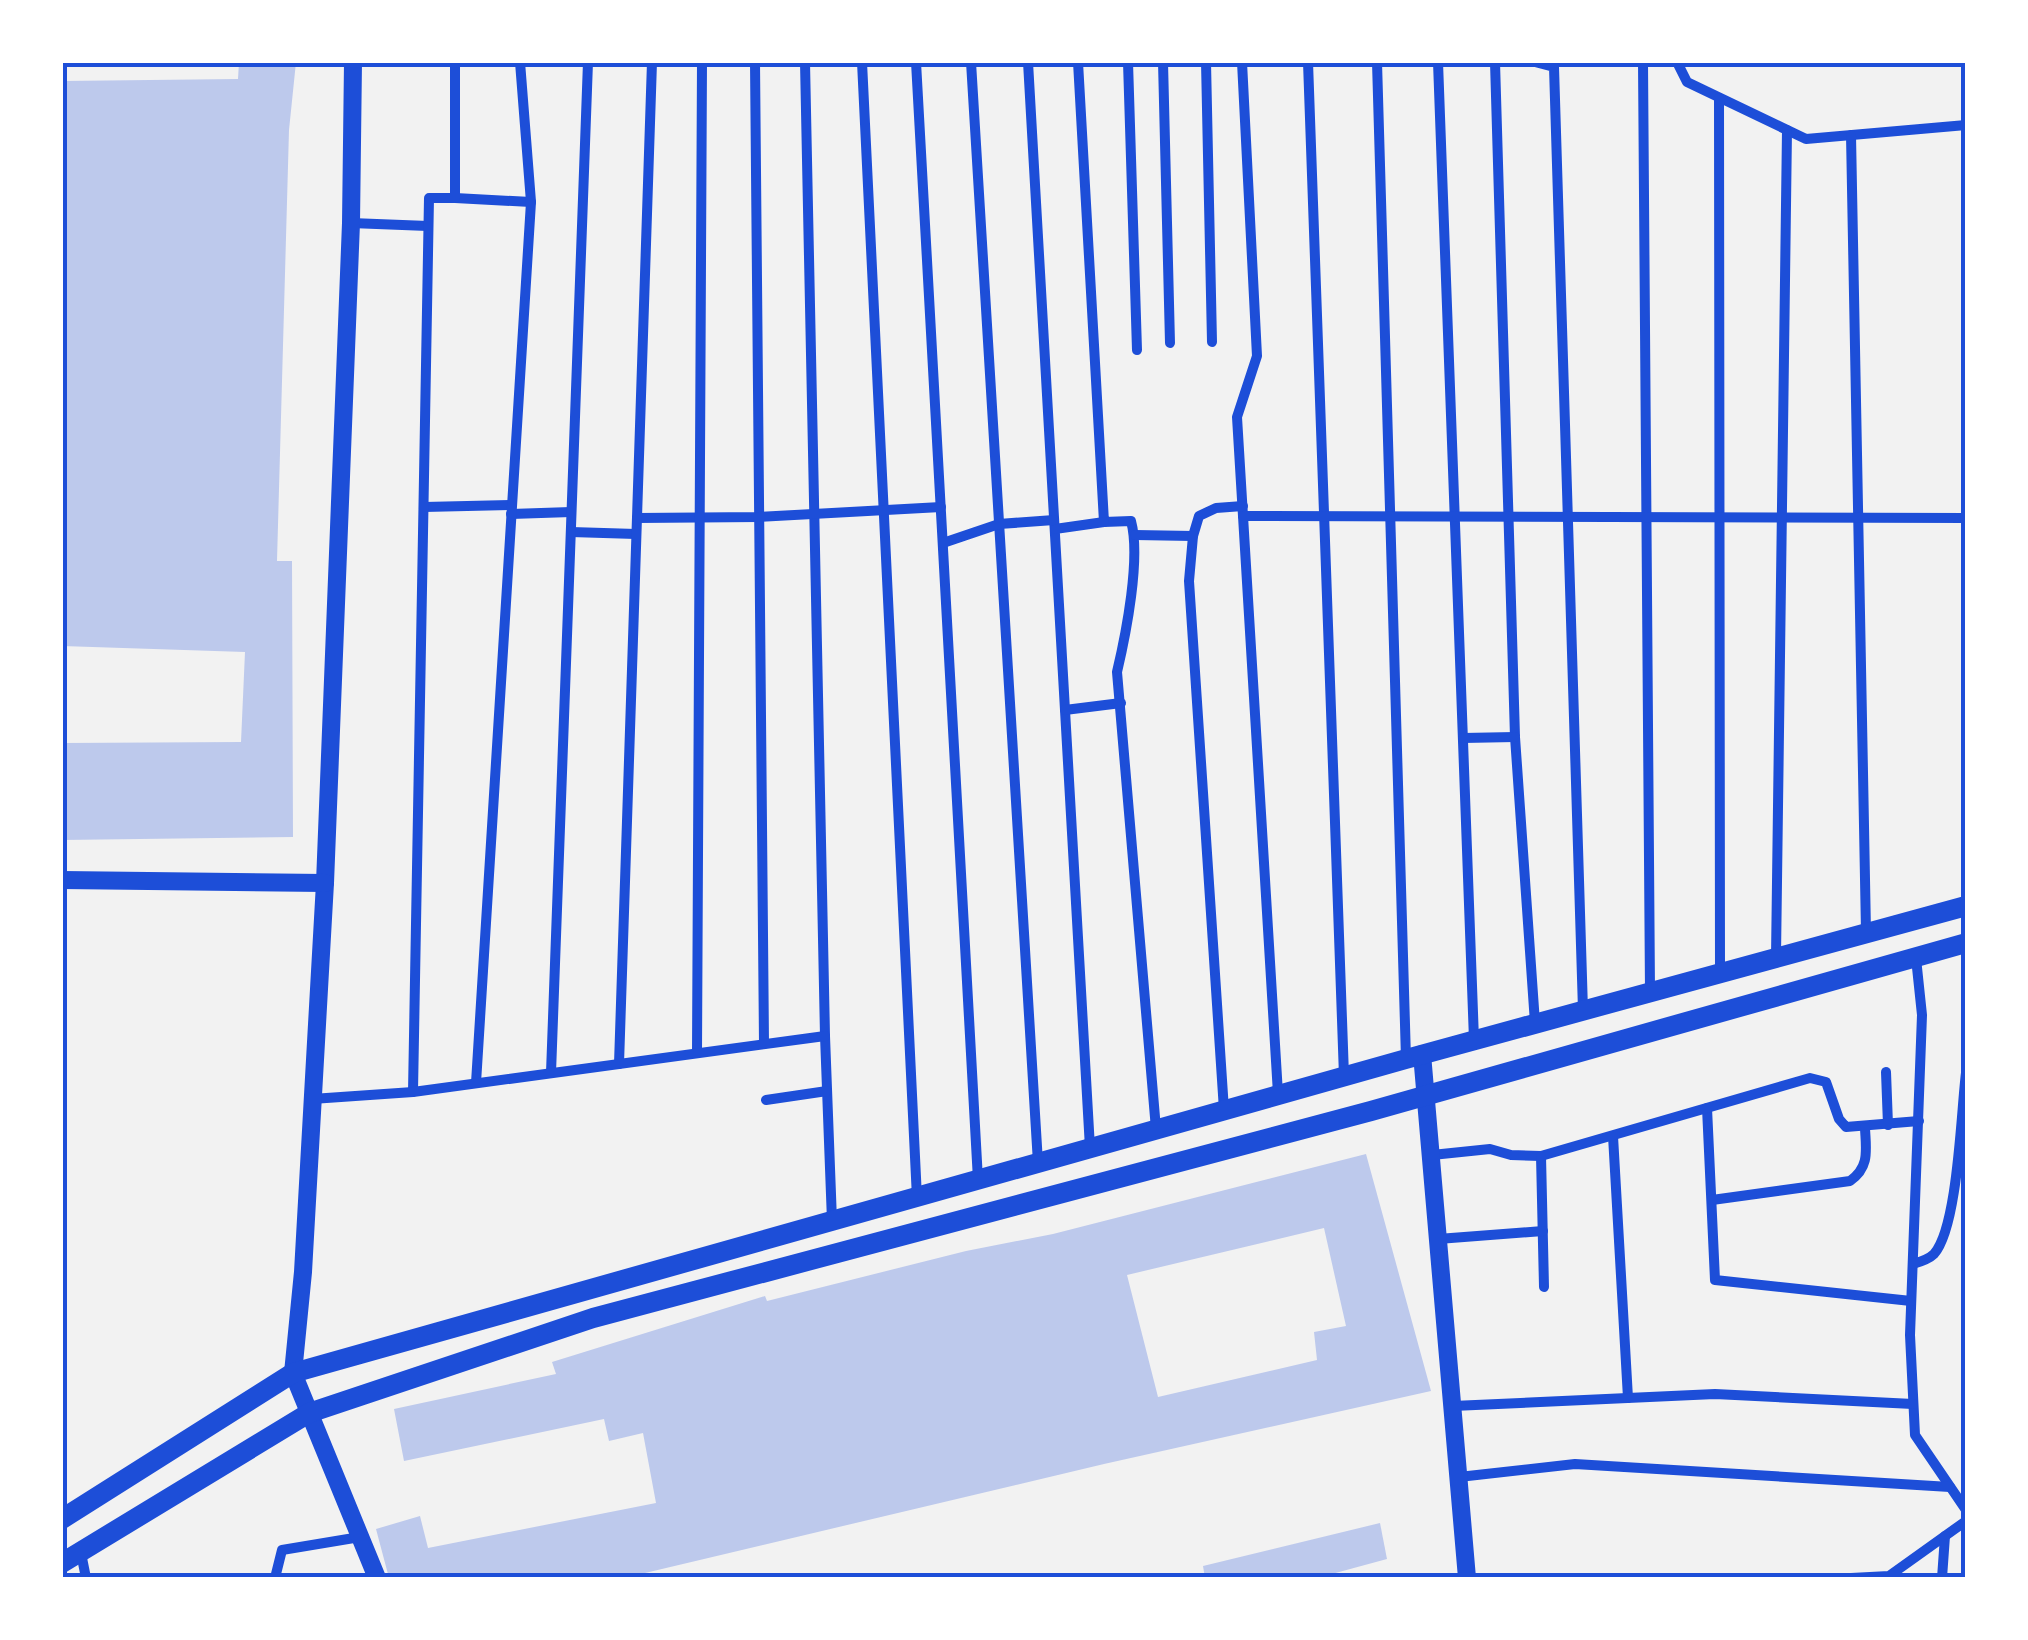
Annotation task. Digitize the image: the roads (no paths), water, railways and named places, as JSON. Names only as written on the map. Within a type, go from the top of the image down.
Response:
[{"type":"main road","points":[[62,1519],[293,1373],[1474,1040],[1966,906]]},
{"type":"main road","points":[[72,1558],[309,1413],[593,1318],[1424,1095],[1966,943]]},
{"type":"street","points":[[353,62],[351,223],[325,883],[303,1272],[293,1373],[377,1578]]},
{"type":"street","points":[[455,198],[456,62]]},
{"type":"street","points":[[476,1084],[531,202],[520,62]]},
{"type":"street","points":[[551,1073],[588,62]]},
{"type":"street","points":[[619,1064],[652,62]]},
{"type":"street","points":[[697,1053],[702,62]]},
{"type":"street","points":[[755,62],[764,1044]]},
{"type":"street","points":[[805,62],[832,1222]]},
{"type":"street","points":[[862,62],[917,1198]]},
{"type":"street","points":[[916,62],[978,1181]]},
{"type":"street","points":[[970,62],[1038,1164]]},
{"type":"street","points":[[1028,62],[1090,1149]]},
{"type":"street","points":[[1078,62],[1104,522]]},
{"type":"street","points":[[1128,62],[1137,350]]},
{"type":"street","points":[[1163,62],[1170,343]]},
{"type":"street","points":[[1206,62],[1212,342]]},
{"type":"street","points":[[1242,62],[1257,356],[1237,417],[1278,1095]]},
{"type":"street","points":[[1308,62],[1344,1077]]},
{"type":"street","points":[[1376,62],[1390,516],[1414,1057],[1432,1155],[1468,1578]]},
{"type":"street","points":[[1438,62],[1474,1040]]},
{"type":"street","points":[[1495,62],[1516,736],[1535,1024]]},
{"type":"street","points":[[1534,62],[1554,67],[1583,1010]]},
{"type":"street","points":[[1643,62],[1650,992]]},
{"type":"street","points":[[1677,62],[1687,82],[1806,140],[1966,125]]},
{"type":"street","points":[[1720,98],[1720,973]]},
{"type":"street","points":[[1776,958],[1787,130]]},
{"type":"street","points":[[1851,135],[1866,933]]},
{"type":"street","points":[[414,1092],[429,198],[531,202]]},
{"type":"street","points":[[351,223],[428,226]]},
{"type":"street","points":[[424,507],[571,512]]},
{"type":"street","points":[[636,518],[941,507]]},
{"type":"street","points":[[1224,1111],[1188,581],[1199,516],[1216,508],[1324,516],[1966,518]]},
{"type":"street","points":[[943,542],[998,524],[1131,520],[1135,535],[1130,615],[1118,672],[1156,1130]]},
{"type":"street","points":[[571,532],[636,534]]},
{"type":"street","points":[[1135,535],[1193,536]]},
{"type":"street","points":[[1065,710],[1120,702]]},
{"type":"street","points":[[1463,738],[1516,736]]},
{"type":"street","points":[[62,880],[325,883]]},
{"type":"street","points":[[1916,958],[1922,1015],[1912,1264],[1915,1435],[1966,1510]]},
{"type":"street","points":[[312,1100],[414,1092],[825,1036]]},
{"type":"street","points":[[1886,1072],[1888,1125]]},
{"type":"street","points":[[1912,1264],[1932,1256],[1942,1239],[1952,1204],[1966,1073]]},
{"type":"street","points":[[1432,1155],[1490,1149],[1511,1156],[1542,1156],[1810,1078],[1826,1082],[1839,1119],[1846,1127],[1919,1121]]},
{"type":"street","points":[[766,1100],[828,1092]]},
{"type":"street","points":[[1707,1108],[1716,1280],[1912,1300]]},
{"type":"street","points":[[1712,1200],[1850,1181],[1862,1172],[1867,1156],[1865,1128]]},
{"type":"street","points":[[1613,1136],[1628,1398]]},
{"type":"street","points":[[1542,1156],[1544,1287]]},
{"type":"street","points":[[1438,1239],[1543,1231]]},
{"type":"street","points":[[1453,1406],[1715,1394],[1913,1404]]},
{"type":"street","points":[[1459,1477],[1575,1464],[1950,1487]]},
{"type":"street","points":[[1851,1578],[1889,1577],[1966,1521]]},
{"type":"street","points":[[1942,1578],[1945,1536]]},
{"type":"street","points":[[275,1578],[282,1550],[360,1537]]},
{"type":"street","points":[[72,1558],[86,1578]]}]
